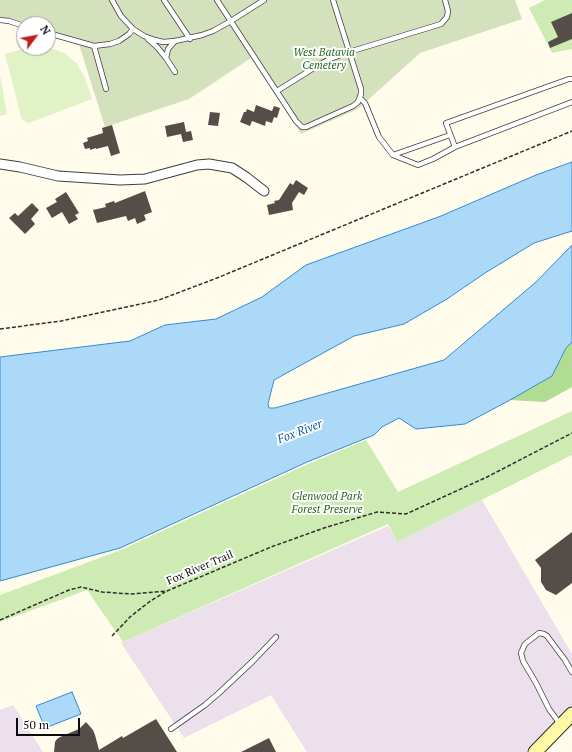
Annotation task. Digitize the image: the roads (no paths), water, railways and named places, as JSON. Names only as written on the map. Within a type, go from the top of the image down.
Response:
[{"type":"main road","points":[[535,752],[568,719]]},
{"type":"street","points":[[0,164],[58,176],[120,180],[145,178],[197,165],[209,164],[232,168],[264,191]]},
{"type":"lane","points":[[112,0],[121,16],[133,29],[144,36],[156,47],[166,58],[175,72]]},
{"type":"lane","points":[[164,0],[190,38]]},
{"type":"lane","points":[[217,0],[296,122],[302,127],[310,126],[354,106],[358,102],[361,94],[361,89],[332,0]]},
{"type":"lane","points":[[144,36],[163,42],[202,36],[231,21],[264,0]]},
{"type":"lane","points":[[277,91],[316,66],[349,52],[441,24],[447,17],[448,11],[445,0]]},
{"type":"lane","points":[[0,20],[16,23]]},
{"type":"lane","points":[[56,35],[94,46],[119,41],[133,29]]},
{"type":"lane","points":[[166,58],[168,49],[175,41]]},
{"type":"lane","points":[[94,46],[106,89]]},
{"type":"lane","points":[[454,147],[446,123],[572,79]]},
{"type":"lane","points":[[360,98],[365,103],[380,137],[393,156],[418,165],[433,159],[454,147],[572,102]]},
{"type":"lane","points":[[393,156],[450,135]]},
{"type":"lane","points":[[568,719],[549,709],[523,661],[521,653],[525,644],[539,633],[544,634],[547,636],[572,672]]},
{"type":"lane","points":[[171,729],[214,697],[254,661],[276,637]]},
{"type":"water","name":"Fox River","points":[[572,162],[572,231],[534,243],[485,273],[447,299],[404,324],[354,336],[274,380],[268,404],[269,408],[275,408],[444,360],[536,282],[572,245],[572,342],[566,348],[552,376],[465,424],[416,429],[399,418],[382,427],[374,435],[307,462],[120,548],[0,581],[0,357],[130,341],[165,325],[216,319],[262,297],[306,265],[441,216],[536,175]]},
{"type":"water","points":[[72,692],[81,714],[45,728],[36,706]]},
{"type":"park label","name":"West Batavia Cemetery","points":[[324,59]]},
{"type":"park label","name":"Glenwood Park Forest Preserve","points":[[327,503]]}]
